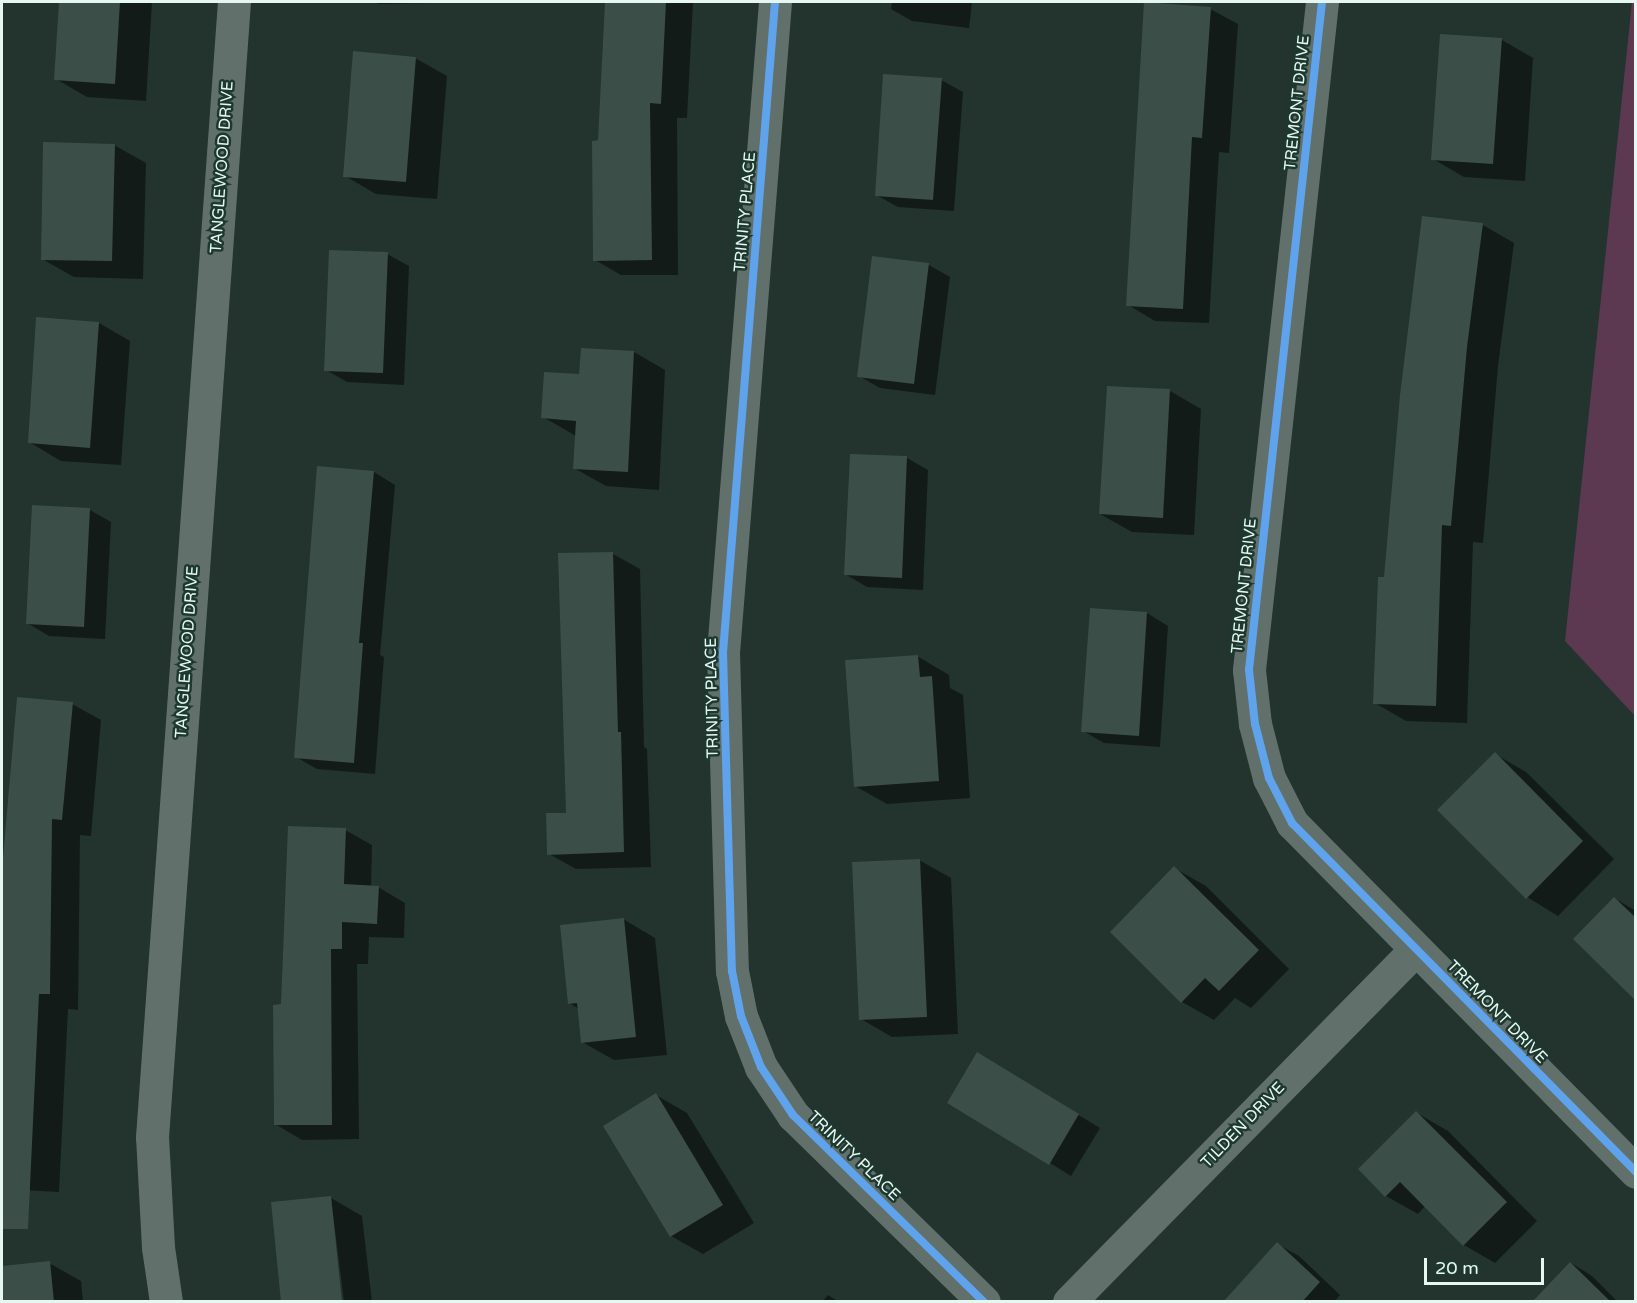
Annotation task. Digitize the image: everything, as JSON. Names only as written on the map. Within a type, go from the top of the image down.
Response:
[{"type":"street","name":"TANGLEWOOD DRIVE","points":[[166,1302],[158,1247],[152,1137],[234,2]]},
{"type":"street","name":"TRINITY PLACE","points":[[775,2],[723,652],[732,971],[741,1016],[761,1066],[793,1115],[984,1302]]},
{"type":"street","name":"TREMONT DRIVE","points":[[1322,2],[1250,658],[1255,724],[1269,778],[1292,823],[1635,1173]]},
{"type":"street","name":"TILDEN DRIVE","points":[[1069,1302],[1416,949]]},
{"type":"shaded area","points":[[1632,2],[1636,2],[1635,716],[1565,641]]},
{"type":"building","points":[[59,2],[120,2],[115,84],[54,80]]},
{"type":"building","points":[[605,2],[666,2],[661,104],[650,103],[652,260],[593,261],[592,141],[598,140]]},
{"type":"building","points":[[1144,2],[1211,7],[1202,138],[1192,137],[1183,309],[1126,306]]},
{"type":"building","points":[[1440,34],[1502,38],[1493,164],[1431,160]]},
{"type":"building","points":[[353,51],[416,57],[406,182],[343,177]]},
{"type":"building","points":[[883,74],[942,78],[933,200],[875,196]]},
{"type":"building","points":[[43,142],[115,144],[112,261],[41,260]]},
{"type":"building","points":[[1422,216],[1483,223],[1467,347],[1451,526],[1442,525],[1436,706],[1373,704],[1378,577],[1384,577],[1400,395]]},
{"type":"building","points":[[329,250],[388,252],[383,373],[324,371]]},
{"type":"building","points":[[872,256],[929,263],[914,384],[857,377]]},
{"type":"building","points":[[36,317],[99,322],[90,448],[28,443]]},
{"type":"building","points":[[581,348],[634,351],[628,472],[573,469],[576,421],[541,418],[544,372],[579,374]]},
{"type":"building","points":[[1107,386],[1170,389],[1163,518],[1099,514]]},
{"type":"building","points":[[850,454],[907,456],[902,578],[844,575]]},
{"type":"building","points":[[317,466],[374,471],[359,643],[363,643],[354,763],[294,758]]},
{"type":"building","points":[[32,505],[90,508],[84,627],[26,624]]},
{"type":"building","points":[[613,552],[624,852],[547,855],[546,813],[566,813],[558,553]]},
{"type":"building","points":[[1090,608],[1147,612],[1139,736],[1081,732]]},
{"type":"building","points":[[918,655],[920,677],[932,676],[939,781],[854,787],[845,660]]},
{"type":"building","points":[[17,697],[73,702],[62,820],[52,819],[50,994],[39,994],[28,1229],[2,1229],[2,869]]},
{"type":"building","points":[[1495,752],[1583,841],[1526,899],[1437,810]]},
{"type":"building","points":[[288,826],[346,828],[344,884],[379,886],[377,924],[342,922],[342,949],[331,949],[332,1125],[274,1125],[273,1005],[281,1004]]},
{"type":"building","points":[[920,859],[927,1017],[859,1020],[852,862]]},
{"type":"building","points":[[1174,866],[1259,950],[1219,991],[1205,978],[1181,1003],[1110,932]]},
{"type":"building","points":[[1614,897],[1635,917],[1635,1000],[1573,939]]},
{"type":"building","points":[[624,918],[636,1037],[581,1043],[577,1003],[568,1004],[560,925]]},
{"type":"building","points":[[977,1052],[1079,1114],[1049,1165],[947,1103]]},
{"type":"building","points":[[656,1093],[723,1205],[670,1237],[603,1126]]},
{"type":"building","points":[[1416,1111],[1507,1202],[1463,1246],[1400,1182],[1385,1197],[1358,1169]]},
{"type":"building","points":[[331,1196],[342,1302],[281,1302],[271,1202]]},
{"type":"building","points":[[1277,1242],[1320,1282],[1302,1302],[1223,1302]]},
{"type":"building","points":[[50,1261],[54,1302],[2,1302],[2,1266]]},
{"type":"building","points":[[1570,1262],[1611,1302],[1532,1302]]},
{"type":"cycle path","points":[[775,2],[723,652],[732,971],[741,1016],[761,1067],[793,1115],[984,1302]]},
{"type":"cycle path","points":[[1322,2],[1249,670],[1255,724],[1269,778],[1292,823],[1636,1172]]}]
